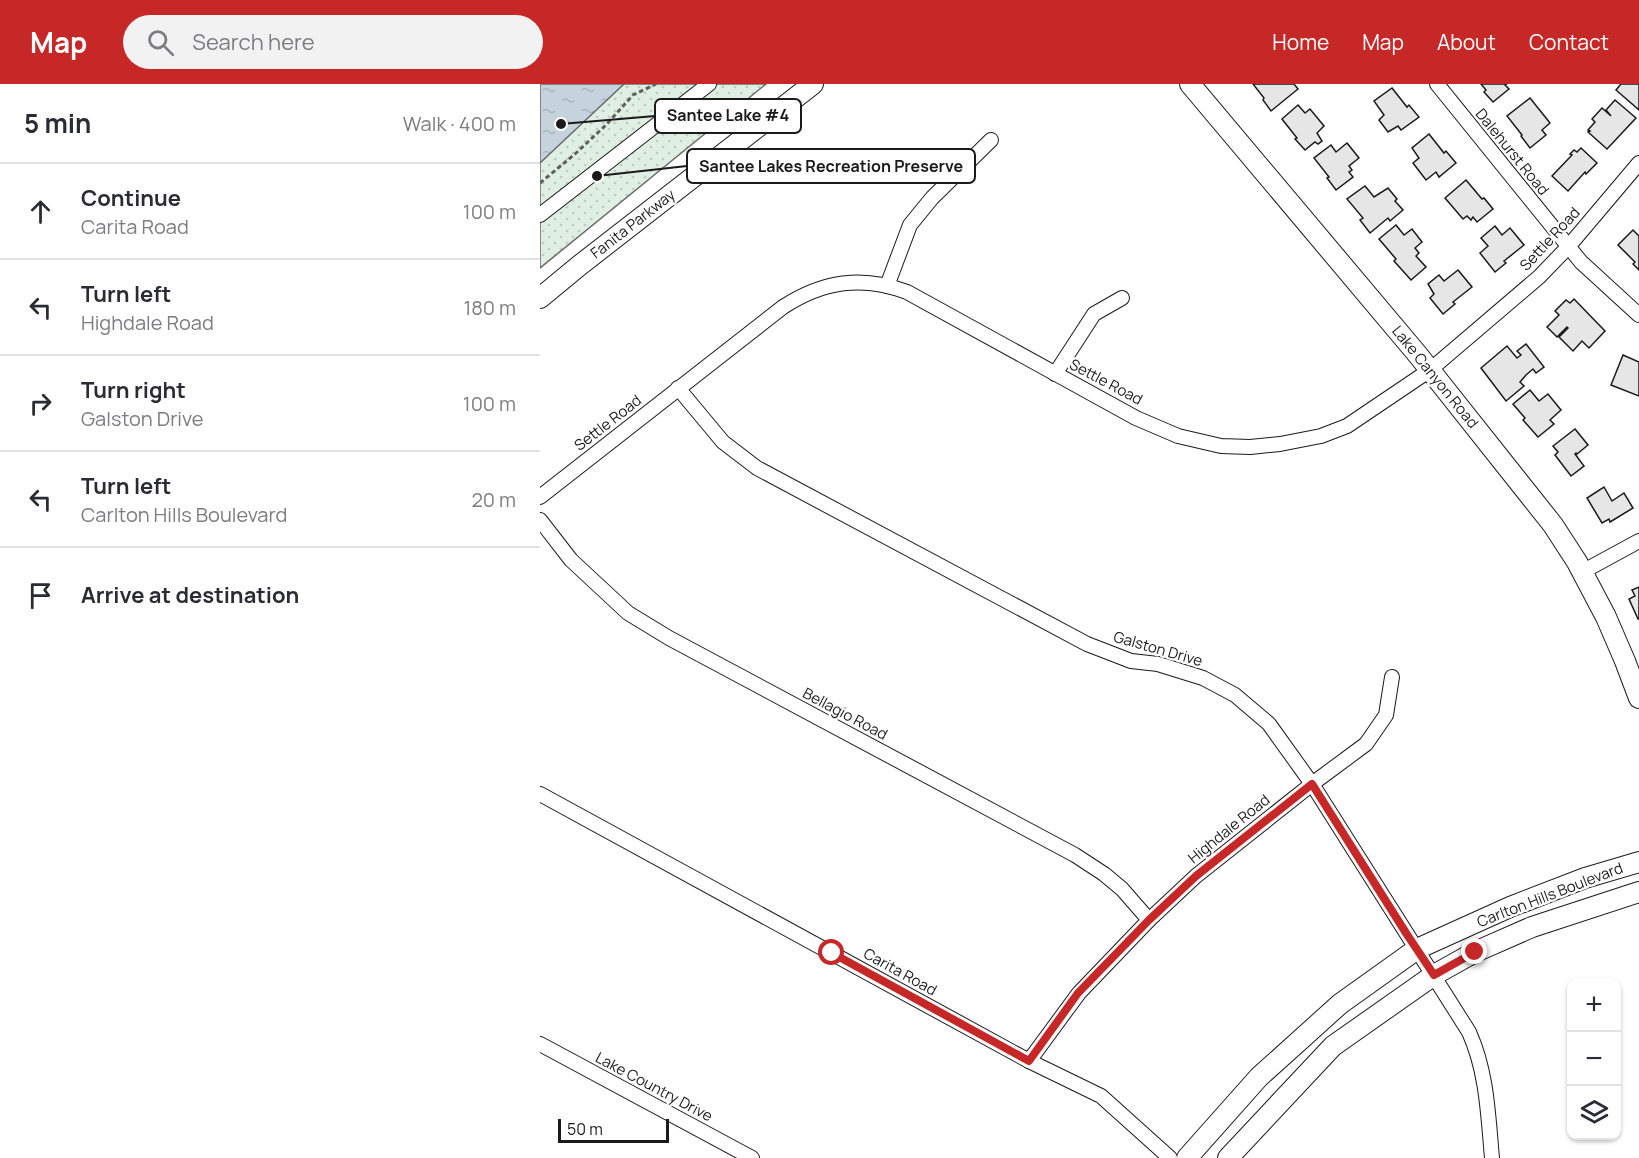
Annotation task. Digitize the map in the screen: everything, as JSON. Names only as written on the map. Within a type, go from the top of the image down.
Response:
[{"type":"street","points":[[540,216],[709,84]]},
{"type":"street","name":"Fanita Parkway","points":[[540,298],[813,84]]},
{"type":"street","name":"Lake Canyon Road","points":[[1190,84],[1430,370],[1553,525],[1606,617],[1626,661],[1639,698]]},
{"type":"street","name":"Dalehurst Road","points":[[1437,84],[1581,262],[1639,315]]},
{"type":"street","points":[[887,286],[910,225],[932,198],[991,140]]},
{"type":"street","name":"Settle Road","points":[[540,497],[796,298],[825,286],[840,283],[856,282],[887,286],[906,292],[1136,418],[1178,436],[1221,446],[1250,447],[1321,436],[1347,426],[1430,370],[1539,277],[1568,247],[1639,163]]},
{"type":"street","points":[[1055,374],[1094,314],[1122,298]]},
{"type":"street","name":"Galston Drive","points":[[678,388],[723,442],[757,468],[1087,644],[1131,660],[1158,664],[1203,678],[1235,695],[1269,724],[1312,784],[1469,1032],[1479,1057],[1487,1096],[1492,1158]]},
{"type":"street","name":"Bellagio Road","points":[[540,519],[571,561],[628,613],[669,638],[1075,855],[1122,889],[1149,920]]},
{"type":"street","points":[[1582,572],[1639,541]]},
{"type":"street","name":"Highdale Road","points":[[1029,1061],[1078,993],[1149,920],[1196,876],[1366,744],[1386,715],[1392,677]]},
{"type":"street","name":"Carita Road","points":[[540,794],[1029,1061],[1101,1096],[1170,1158]]},
{"type":"street","name":"Carlton Hills Boulevard","points":[[1187,1158],[1259,1077],[1332,1011],[1417,949],[1510,907],[1585,878],[1639,862]]},
{"type":"street","name":"Carlton Hills Boulevard","points":[[1228,1158],[1333,1046],[1434,975],[1475,952],[1532,927],[1639,891]]},
{"type":"street","name":"Lake Country Drive","points":[[540,1044],[752,1158]]},
{"type":"path","points":[[540,183],[575,154],[633,95],[656,84]]},
{"type":"green space","points":[[540,84],[766,84],[540,268]]},
{"type":"water","points":[[540,84],[624,84],[540,163]]},
{"type":"building","points":[[1253,84],[1294,84],[1298,89],[1271,111]]},
{"type":"building","points":[[1481,84],[1507,84],[1505,85],[1509,89],[1493,102],[1484,92],[1486,90]]},
{"type":"building","points":[[1621,84],[1639,84],[1639,110],[1616,90]]},
{"type":"building","points":[[1392,88],[1407,107],[1409,105],[1419,117],[1401,130],[1398,126],[1388,132],[1379,120],[1384,115],[1374,101]]},
{"type":"building","points":[[1530,98],[1550,123],[1542,130],[1546,135],[1530,148],[1507,116]]},
{"type":"building","points":[[1615,100],[1636,118],[1607,149],[1588,130],[1595,122],[1592,119],[1602,108],[1611,116],[1606,110]]},
{"type":"building","points":[[1298,105],[1305,113],[1310,109],[1324,126],[1317,133],[1322,141],[1318,144],[1315,142],[1305,150],[1282,119]]},
{"type":"building","points":[[1429,134],[1444,153],[1446,151],[1456,163],[1439,177],[1436,172],[1426,180],[1413,163],[1419,158],[1412,148]]},
{"type":"building","points":[[1347,143],[1359,158],[1349,166],[1352,170],[1349,172],[1353,177],[1336,190],[1314,158],[1331,145],[1336,152]]},
{"type":"building","points":[[1581,148],[1597,163],[1586,174],[1585,172],[1568,191],[1552,176],[1574,150],[1577,152]]},
{"type":"building","points":[[1466,180],[1493,209],[1477,222],[1473,217],[1471,220],[1467,216],[1463,219],[1445,198]]},
{"type":"building","points":[[1365,186],[1374,197],[1388,188],[1403,210],[1390,221],[1388,218],[1370,233],[1360,220],[1363,218],[1347,199]]},
{"type":"building","points":[[1396,225],[1404,235],[1412,229],[1422,242],[1415,248],[1419,253],[1416,256],[1426,267],[1411,280],[1379,239]]},
{"type":"building","points":[[1495,226],[1502,235],[1510,228],[1524,245],[1504,261],[1506,263],[1495,272],[1480,253],[1488,246],[1481,238]]},
{"type":"building","points":[[1633,230],[1639,236],[1639,270],[1633,264],[1635,262],[1618,245]]},
{"type":"building","points":[[1458,270],[1472,287],[1453,302],[1455,304],[1443,314],[1430,298],[1434,294],[1428,284],[1439,275],[1444,281]]},
{"type":"building","points":[[1574,299],[1605,331],[1589,348],[1582,341],[1573,351],[1559,337],[1567,327],[1557,337],[1547,327],[1559,315],[1555,311],[1566,300],[1570,303]]},
{"type":"building","points":[[1526,344],[1544,367],[1536,373],[1533,369],[1526,375],[1520,382],[1524,386],[1506,401],[1481,368],[1507,346],[1517,358],[1521,355],[1517,351]]},
{"type":"building","points":[[1623,355],[1639,362],[1639,396],[1611,385]]},
{"type":"building","points":[[1530,390],[1539,401],[1548,394],[1561,410],[1550,420],[1554,424],[1538,437],[1513,404]]},
{"type":"building","points":[[1575,429],[1588,445],[1575,454],[1584,466],[1571,476],[1555,455],[1558,452],[1553,446]]},
{"type":"building","points":[[1604,487],[1612,501],[1624,493],[1633,508],[1610,522],[1609,519],[1602,523],[1587,498]]},
{"type":"building","points":[[1639,587],[1638,619],[1629,599],[1635,596],[1632,590]]},
{"type":"place","name":"Santee Lake #4","points":[[561,124]]},
{"type":"place","name":"Santee Lakes Recreation Preserve","points":[[597,176]]},
{"type":"route","points":[[832,953],[1029,1061],[1078,993],[1149,920],[1196,876],[1312,784],[1434,975],[1475,952]]}]
